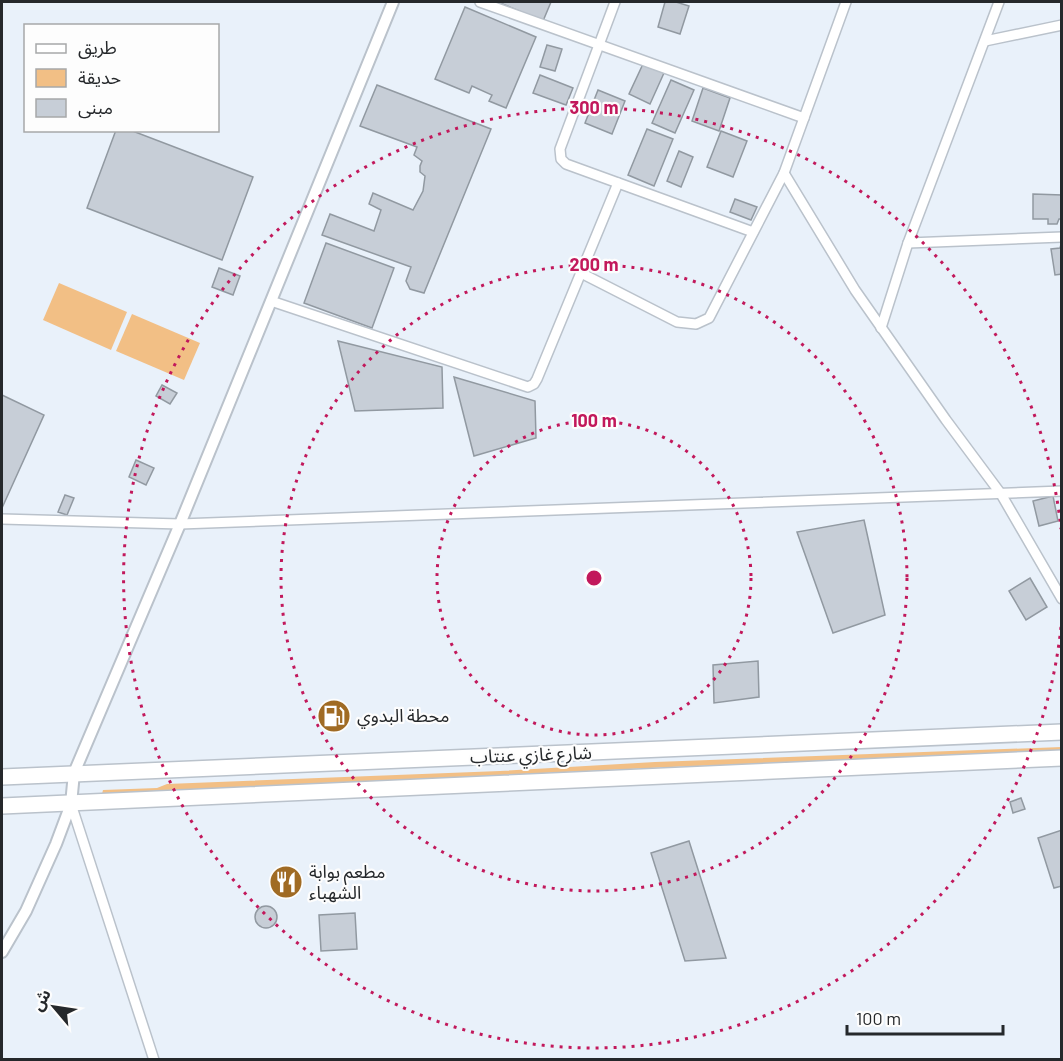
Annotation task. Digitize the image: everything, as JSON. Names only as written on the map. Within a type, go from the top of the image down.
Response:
[{"type":"highway","name":"شارع غازي عنتاب","points":[[2,777],[1062,732]]},
{"type":"highway","points":[[2,806],[1062,759]]},
{"type":"street","points":[[2,952],[26,911],[56,844],[71,804],[74,773],[180,524],[393,2]]},
{"type":"street","points":[[480,2],[804,118]]},
{"type":"street","points":[[615,2],[560,149],[560,156],[566,164],[753,232]]},
{"type":"street","points":[[581,273],[677,322],[696,324],[709,318],[784,173],[846,2]]},
{"type":"street","points":[[881,328],[908,243],[999,2]]},
{"type":"street","points":[[985,41],[1062,25]]},
{"type":"street","points":[[784,173],[855,290],[1001,494],[1062,599]]},
{"type":"street","points":[[271,301],[528,387],[534,384],[537,378],[618,183]]},
{"type":"street","points":[[908,243],[1062,237]]},
{"type":"street","points":[[2,519],[180,524],[1062,491]]},
{"type":"street","points":[[71,804],[154,1059]]},
{"type":"green space","points":[[59,283],[127,312],[111,350],[43,320]]},
{"type":"green space","points":[[132,314],[200,343],[184,380],[116,351]]},
{"type":"green space","points":[[1062,747],[1061,752],[671,767],[102,794],[103,790],[157,788],[167,784],[500,771],[655,762]]},
{"type":"building","points":[[498,2],[551,2],[543,21]]},
{"type":"building","points":[[665,2],[676,2],[689,6],[680,34],[658,27]]},
{"type":"building","points":[[465,7],[536,37],[506,108],[489,101],[492,95],[472,86],[469,93],[435,79]]},
{"type":"building","points":[[547,45],[562,49],[555,71],[540,67]]},
{"type":"building","points":[[643,64],[664,73],[650,104],[629,94]]},
{"type":"building","points":[[540,75],[573,88],[566,105],[533,93]]},
{"type":"building","points":[[671,80],[694,90],[675,133],[652,123]]},
{"type":"building","points":[[377,85],[491,129],[424,293],[410,289],[406,281],[411,267],[322,235],[330,214],[374,231],[381,210],[369,204],[373,193],[413,210],[423,191],[425,176],[420,172],[422,161],[414,155],[417,147],[360,126]]},
{"type":"building","points":[[703,88],[730,98],[719,131],[692,121]]},
{"type":"building","points":[[598,90],[625,101],[612,134],[585,123]]},
{"type":"building","points":[[647,129],[673,139],[654,186],[628,175]]},
{"type":"building","points":[[721,131],[747,141],[733,177],[707,167]]},
{"type":"building","points":[[115,132],[135,132],[253,177],[222,260],[87,208]]},
{"type":"building","points":[[679,151],[693,157],[681,187],[667,181]]},
{"type":"building","points":[[1033,194],[1062,195],[1062,219],[1059,219],[1057,224],[1048,224],[1048,219],[1033,219]]},
{"type":"building","points":[[735,199],[757,207],[751,220],[730,212]]},
{"type":"building","points":[[1062,241],[1062,274],[1055,275],[1051,249],[1060,248]]},
{"type":"building","points":[[326,243],[394,268],[372,328],[304,303]]},
{"type":"building","points":[[219,268],[240,276],[233,295],[212,287]]},
{"type":"building","points":[[338,341],[442,367],[443,408],[355,411]]},
{"type":"building","points":[[454,377],[535,401],[536,438],[474,456]]},
{"type":"building","points":[[162,385],[177,393],[170,404],[156,396]]},
{"type":"building","points":[[2,395],[44,415],[2,508]]},
{"type":"building","points":[[136,460],[154,468],[146,485],[129,477]]},
{"type":"building","points":[[65,495],[74,498],[67,515],[58,512]]},
{"type":"building","points":[[1053,496],[1058,521],[1039,526],[1033,501]]},
{"type":"building","points":[[864,520],[885,615],[833,633],[797,532]]},
{"type":"building","points":[[1030,578],[1047,607],[1026,620],[1009,591]]},
{"type":"building","points":[[758,661],[759,697],[714,703],[713,665]]},
{"type":"building","points":[[1021,798],[1025,809],[1013,813],[1010,802]]},
{"type":"building","points":[[1062,830],[1062,886],[1054,888],[1038,838]]},
{"type":"building","points":[[689,841],[726,958],[685,961],[651,853]]},
{"type":"building","points":[[266,906],[274,909],[277,917],[274,925],[266,928],[258,925],[255,917],[258,909]]},
{"type":"building","points":[[355,913],[357,949],[321,951],[319,915]]},
{"type":"place","name":"محطة البدوي","points":[[334,716]]},
{"type":"place","name":"مطعم بوابة الشهباء","points":[[286,882]]}]
